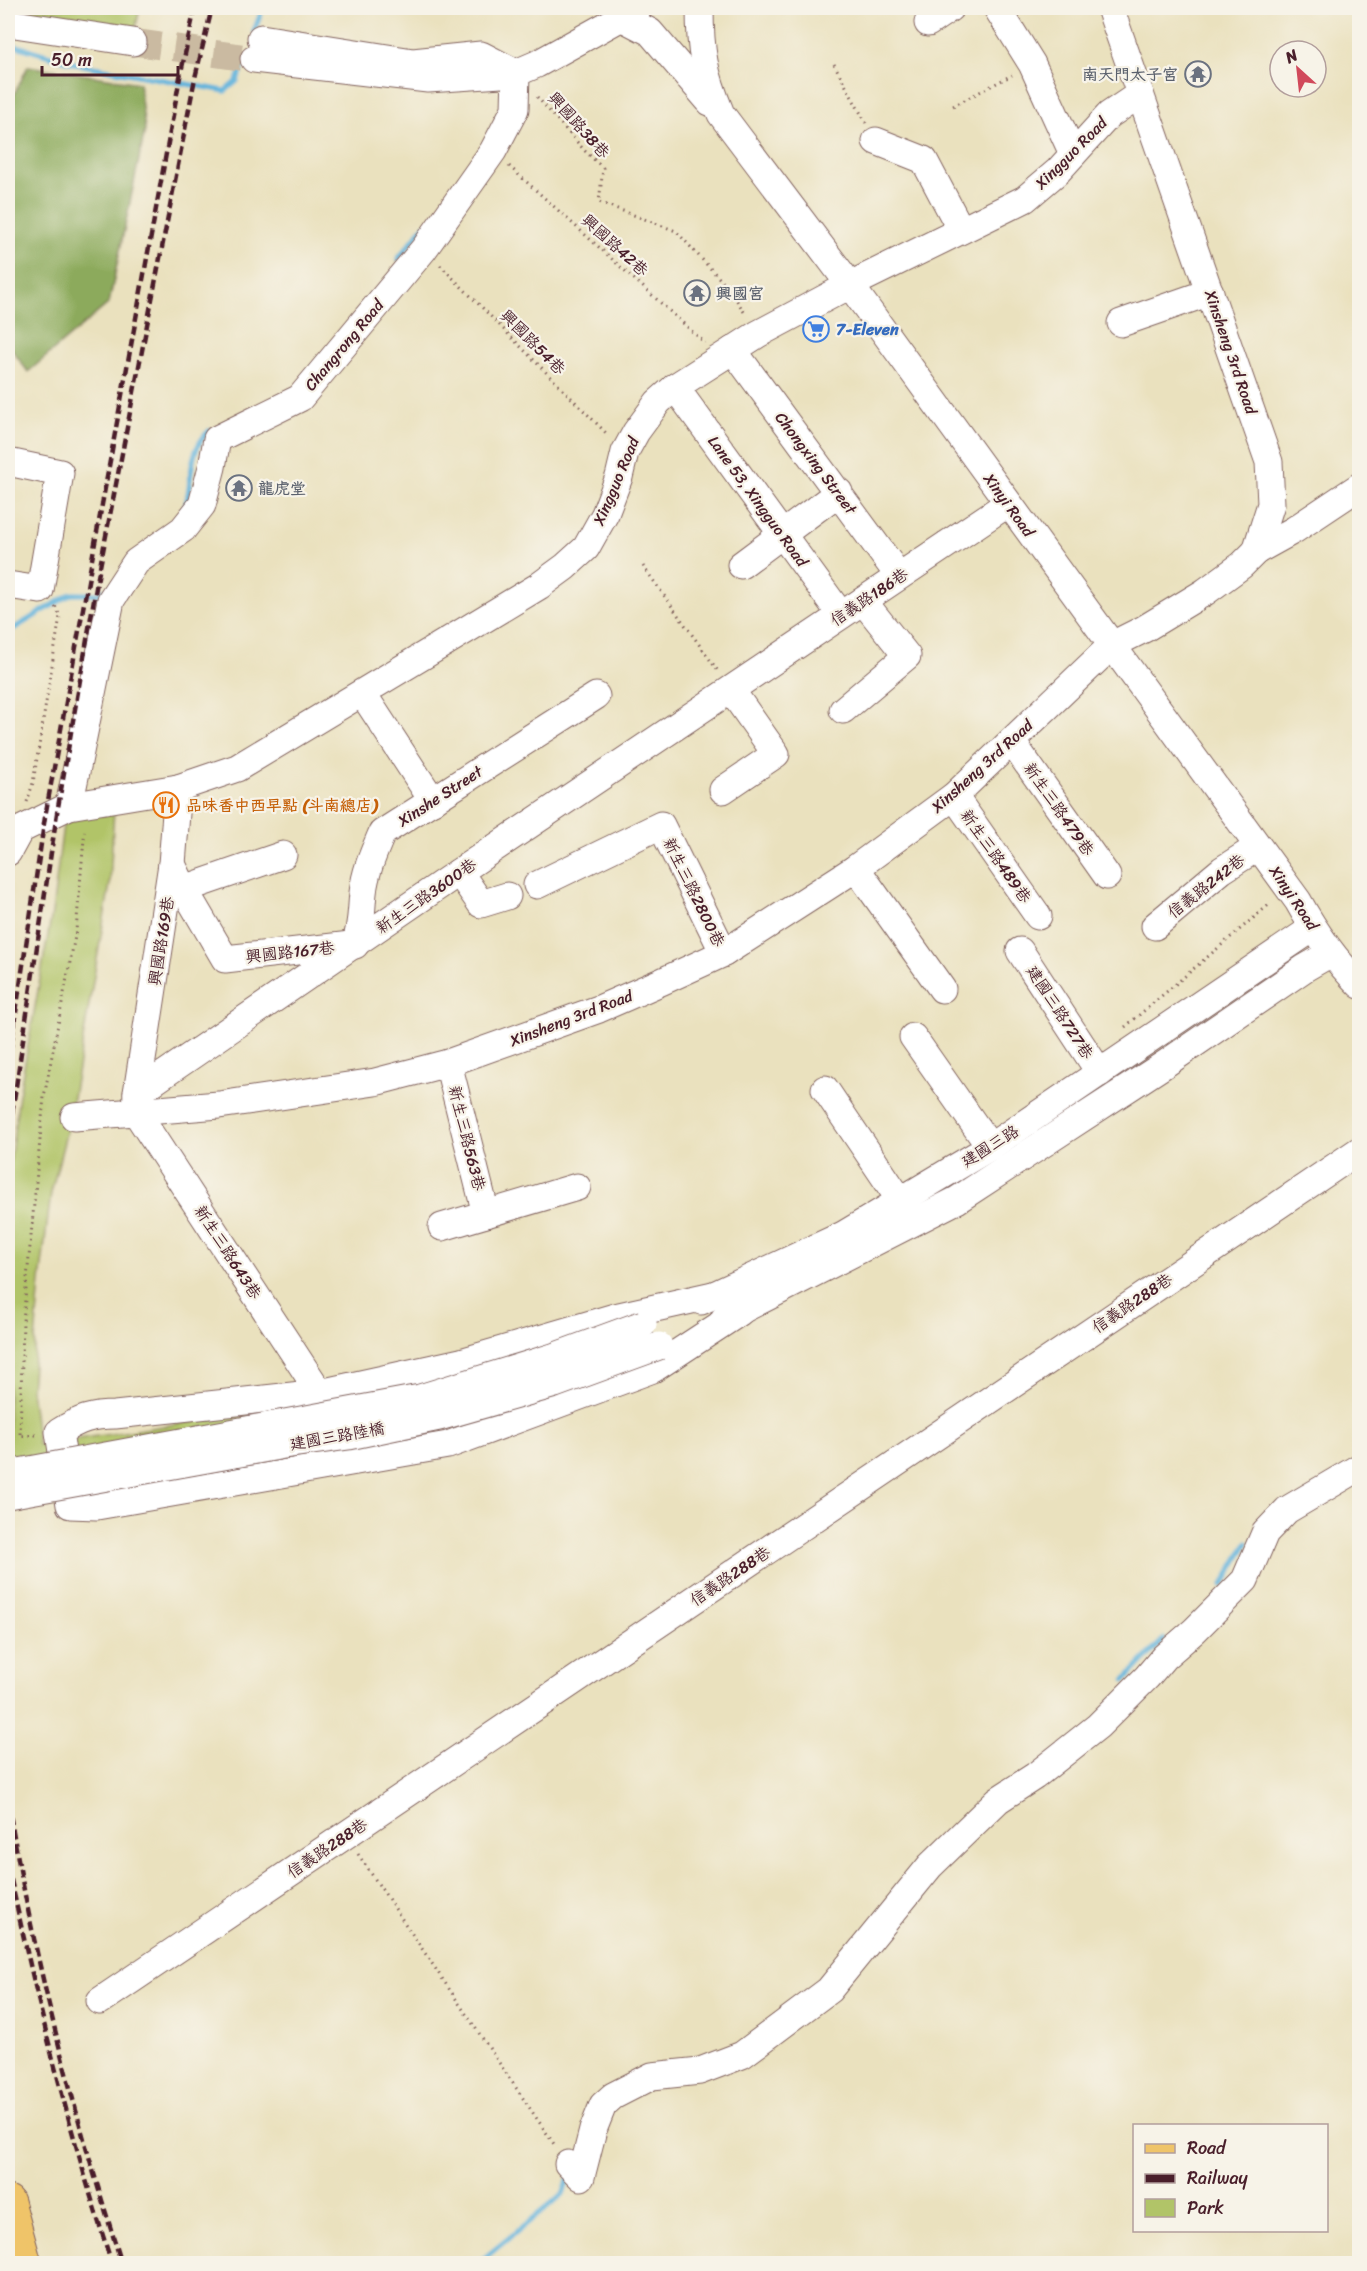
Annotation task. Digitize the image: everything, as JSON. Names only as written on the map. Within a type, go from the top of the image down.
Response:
[{"type":"main road","points":[[8,2202],[26,2264]]},
{"type":"street","name":"Xinyi Road","points":[[700,8],[701,56],[721,114],[850,285],[1007,504],[1112,645],[1298,901],[1313,928],[1331,953],[1359,985]]},
{"type":"street","points":[[928,23],[950,8]]},
{"type":"street","points":[[997,8],[1032,64],[1073,154]]},
{"type":"street","name":"Xinsheng 3rd Road","points":[[74,1117],[136,1103],[219,1105],[375,1082],[448,1063],[599,1009],[724,954],[856,868],[954,796],[1112,645],[1144,629],[1205,592],[1242,565],[1256,551],[1270,504],[1269,462],[1110,8]]},
{"type":"street","points":[[257,49],[429,79],[516,73],[537,64],[629,12],[721,114]]},
{"type":"street","points":[[8,23],[133,42]]},
{"type":"street","name":"Changrong Road","points":[[78,805],[111,600],[136,562],[183,529],[202,505],[217,439],[300,398],[424,249],[493,151],[515,109],[516,73]]},
{"type":"street","name":"Xingguo Road","points":[[14,841],[78,805],[178,788],[237,768],[539,586],[586,548],[605,514],[619,477],[625,452],[636,432],[658,402],[675,387],[758,334],[850,285],[1025,199],[1058,171],[1108,115],[1140,94]]},
{"type":"street","points":[[876,141],[924,160],[961,230]]},
{"type":"street","points":[[1121,323],[1210,292]]},
{"type":"street","name":"Chongxing Street","points":[[727,354],[838,492],[899,576]]},
{"type":"street","name":"Lane 53, Xingguo Road","points":[[675,387],[782,535],[852,608],[908,656],[843,710]]},
{"type":"street","points":[[8,462],[60,473],[40,590],[8,585]]},
{"type":"street","points":[[1256,551],[1294,530],[1359,486]]},
{"type":"street","points":[[741,565],[838,492]]},
{"type":"street","name":"信義路186巷","points":[[731,690],[1007,504]]},
{"type":"street","points":[[723,790],[776,754],[731,690]]},
{"type":"street","name":"新生三路3600巷","points":[[136,1103],[459,872],[731,690]]},
{"type":"street","points":[[363,694],[433,801]]},
{"type":"street","name":"Xinshe Street","points":[[355,945],[361,927],[363,891],[370,862],[382,833],[596,696]]},
{"type":"street","name":"新生三路479巷","points":[[1012,742],[1107,876]]},
{"type":"street","name":"興國路169巷","points":[[136,1103],[172,864],[178,788]]},
{"type":"street","name":"新生三路489巷","points":[[954,796],[1038,916]]},
{"type":"street","name":"新生三路2800巷","points":[[537,885],[661,825],[724,954]]},
{"type":"street","name":"信義路242巷","points":[[1155,926],[1222,870],[1258,846]]},
{"type":"street","points":[[184,889],[283,855]]},
{"type":"street","name":"興國路167巷","points":[[172,864],[225,959],[355,945]]},
{"type":"street","points":[[856,868],[942,989]]},
{"type":"street","points":[[459,872],[481,904],[507,896]]},
{"type":"street","name":"建國三路","points":[[643,1324],[718,1294],[843,1234],[990,1147],[1313,928]]},
{"type":"street","name":"建國三路727巷","points":[[1020,951],[1100,1072]]},
{"type":"street","name":"建國三路","points":[[659,1346],[740,1312],[957,1200],[1165,1064],[1305,968],[1331,953]]},
{"type":"street","points":[[913,1037],[990,1147]]},
{"type":"street","name":"新生三路563巷","points":[[448,1063],[486,1214]]},
{"type":"street","points":[[825,1089],[900,1200]]},
{"type":"street","name":"新生三路643巷","points":[[136,1103],[320,1393]]},
{"type":"street","name":"信義路288巷","points":[[100,2001],[1359,1150]]},
{"type":"street","name":"新生三路563巷","points":[[442,1227],[577,1187]]},
{"type":"street","points":[[718,1294],[615,1317],[461,1362],[320,1393],[116,1414],[95,1414],[59,1431],[70,1505],[97,1506],[448,1445],[653,1369],[740,1312]]},
{"type":"street","name":"建國三路陸橋","points":[[8,1474],[420,1398],[553,1358],[643,1324]]},
{"type":"street","name":"建國三路陸橋","points":[[8,1494],[272,1447],[349,1436],[439,1417],[555,1384],[659,1346]]},
{"type":"street","points":[[568,2164],[581,2177],[603,2105],[613,2096],[652,2076],[700,2071],[742,2055],[829,1990],[930,1866],[998,1800],[1035,1776],[1098,1726],[1164,1657],[1194,1631],[1245,1580],[1265,1533],[1287,1510],[1359,1467]]},
{"type":"path","points":[[834,64],[876,141]]},
{"type":"path","points":[[953,106],[1032,64]]},
{"type":"path","name":"興國路38巷","points":[[516,73],[603,168],[599,202],[676,231],[731,291],[758,334]]},
{"type":"path","name":"興國路42巷","points":[[493,151],[727,354]]},
{"type":"path","name":"興國路54巷","points":[[424,249],[625,452]]},
{"type":"path","points":[[643,566],[731,690]]},
{"type":"path","points":[[14,841],[33,783],[60,616],[52,600],[40,590]]},
{"type":"path","points":[[59,1435],[20,1436],[23,1321],[45,1097],[76,931],[78,805]]},
{"type":"path","points":[[345,1835],[568,2164]]},
{"type":"green space","points":[[8,8],[140,8],[135,31],[8,11]]},
{"type":"green space","points":[[28,66],[139,83],[145,130],[109,303],[28,372],[8,344],[8,107]]},
{"type":"green space","points":[[114,808],[110,884],[68,1126],[51,1193],[40,1281],[31,1390],[38,1445],[322,1402],[337,1452],[8,1512],[8,1178],[19,1095],[52,913],[63,825],[82,815]]},
{"type":"waterway","points":[[254,31],[263,8]]},
{"type":"waterway","points":[[8,53],[10,44],[77,64],[225,91],[237,81],[244,60]]},
{"type":"waterway","points":[[398,259],[424,226]]},
{"type":"waterway","points":[[185,508],[194,457],[202,439],[209,431]]},
{"type":"waterway","points":[[8,632],[71,594],[100,594],[104,590]]},
{"type":"waterway","points":[[1223,1585],[1247,1543]]},
{"type":"waterway","points":[[1125,1680],[1164,1639]]},
{"type":"waterway","points":[[477,2264],[563,2194],[569,2177]]},
{"type":"tunnel","points":[[133,42],[254,59]]},
{"type":"railway","points":[[8,1066],[45,817],[180,77],[195,8]]},
{"type":"railway","points":[[8,1140],[57,813],[97,582],[195,78],[212,8]]},
{"type":"railway","points":[[8,1802],[18,1861],[56,2035],[87,2150],[122,2264]]},
{"type":"railway","points":[[8,1866],[55,2066],[112,2264]]},
{"type":"place","name":"南天門太子宮","points":[[1198,74]]},
{"type":"place","name":"興國宮","points":[[697,293]]},
{"type":"place","name":"7-Eleven","points":[[816,329]]},
{"type":"place","name":"龍虎堂","points":[[239,488]]},
{"type":"place","name":"品味香中西早點 (斗南總店)","points":[[166,805]]}]
